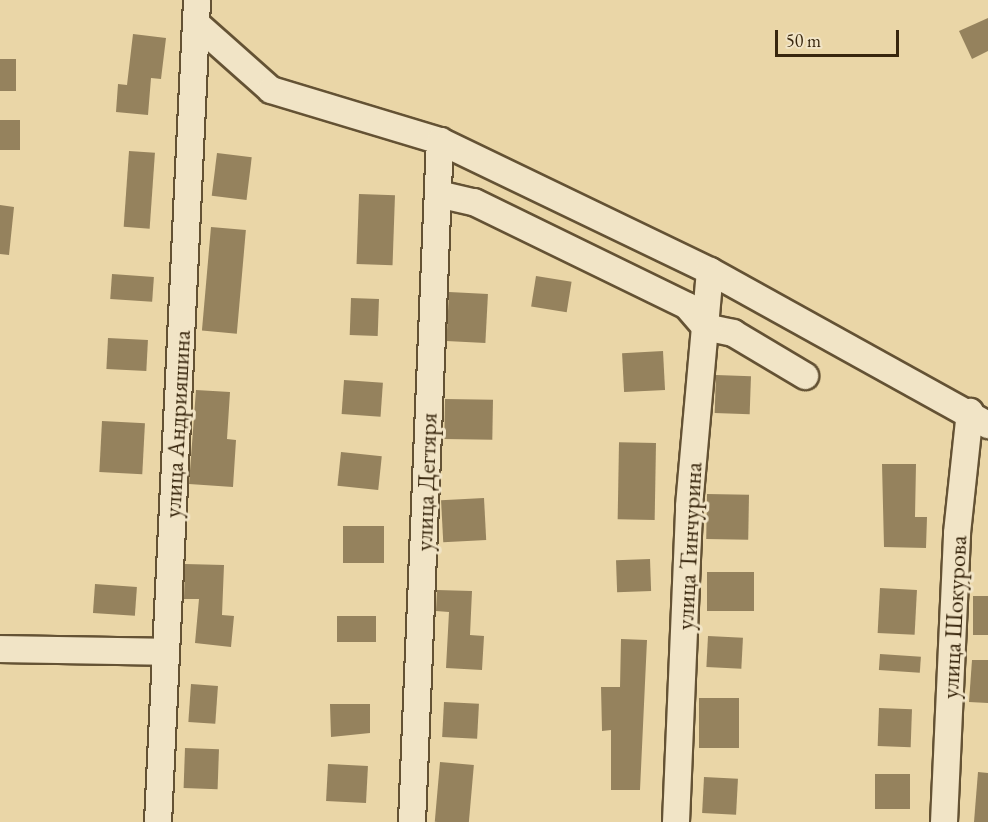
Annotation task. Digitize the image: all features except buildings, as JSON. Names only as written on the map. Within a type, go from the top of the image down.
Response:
[{"type":"street","name":"улица Андрияшина","points":[[158,822],[199,26],[197,0]]},
{"type":"street","points":[[199,26],[271,90],[440,141],[710,271],[979,419]]},
{"type":"street","name":"улица Дегтяря","points":[[412,822],[440,141]]},
{"type":"street","points":[[438,194],[474,202],[687,306],[705,327],[733,333],[806,376]]},
{"type":"street","name":"улица Тинчурина","points":[[676,822],[690,506],[710,271]]},
{"type":"street","name":"улица Шокурова","points":[[944,822],[957,533],[979,419]]},
{"type":"street","points":[[0,649],[165,652]]}]
